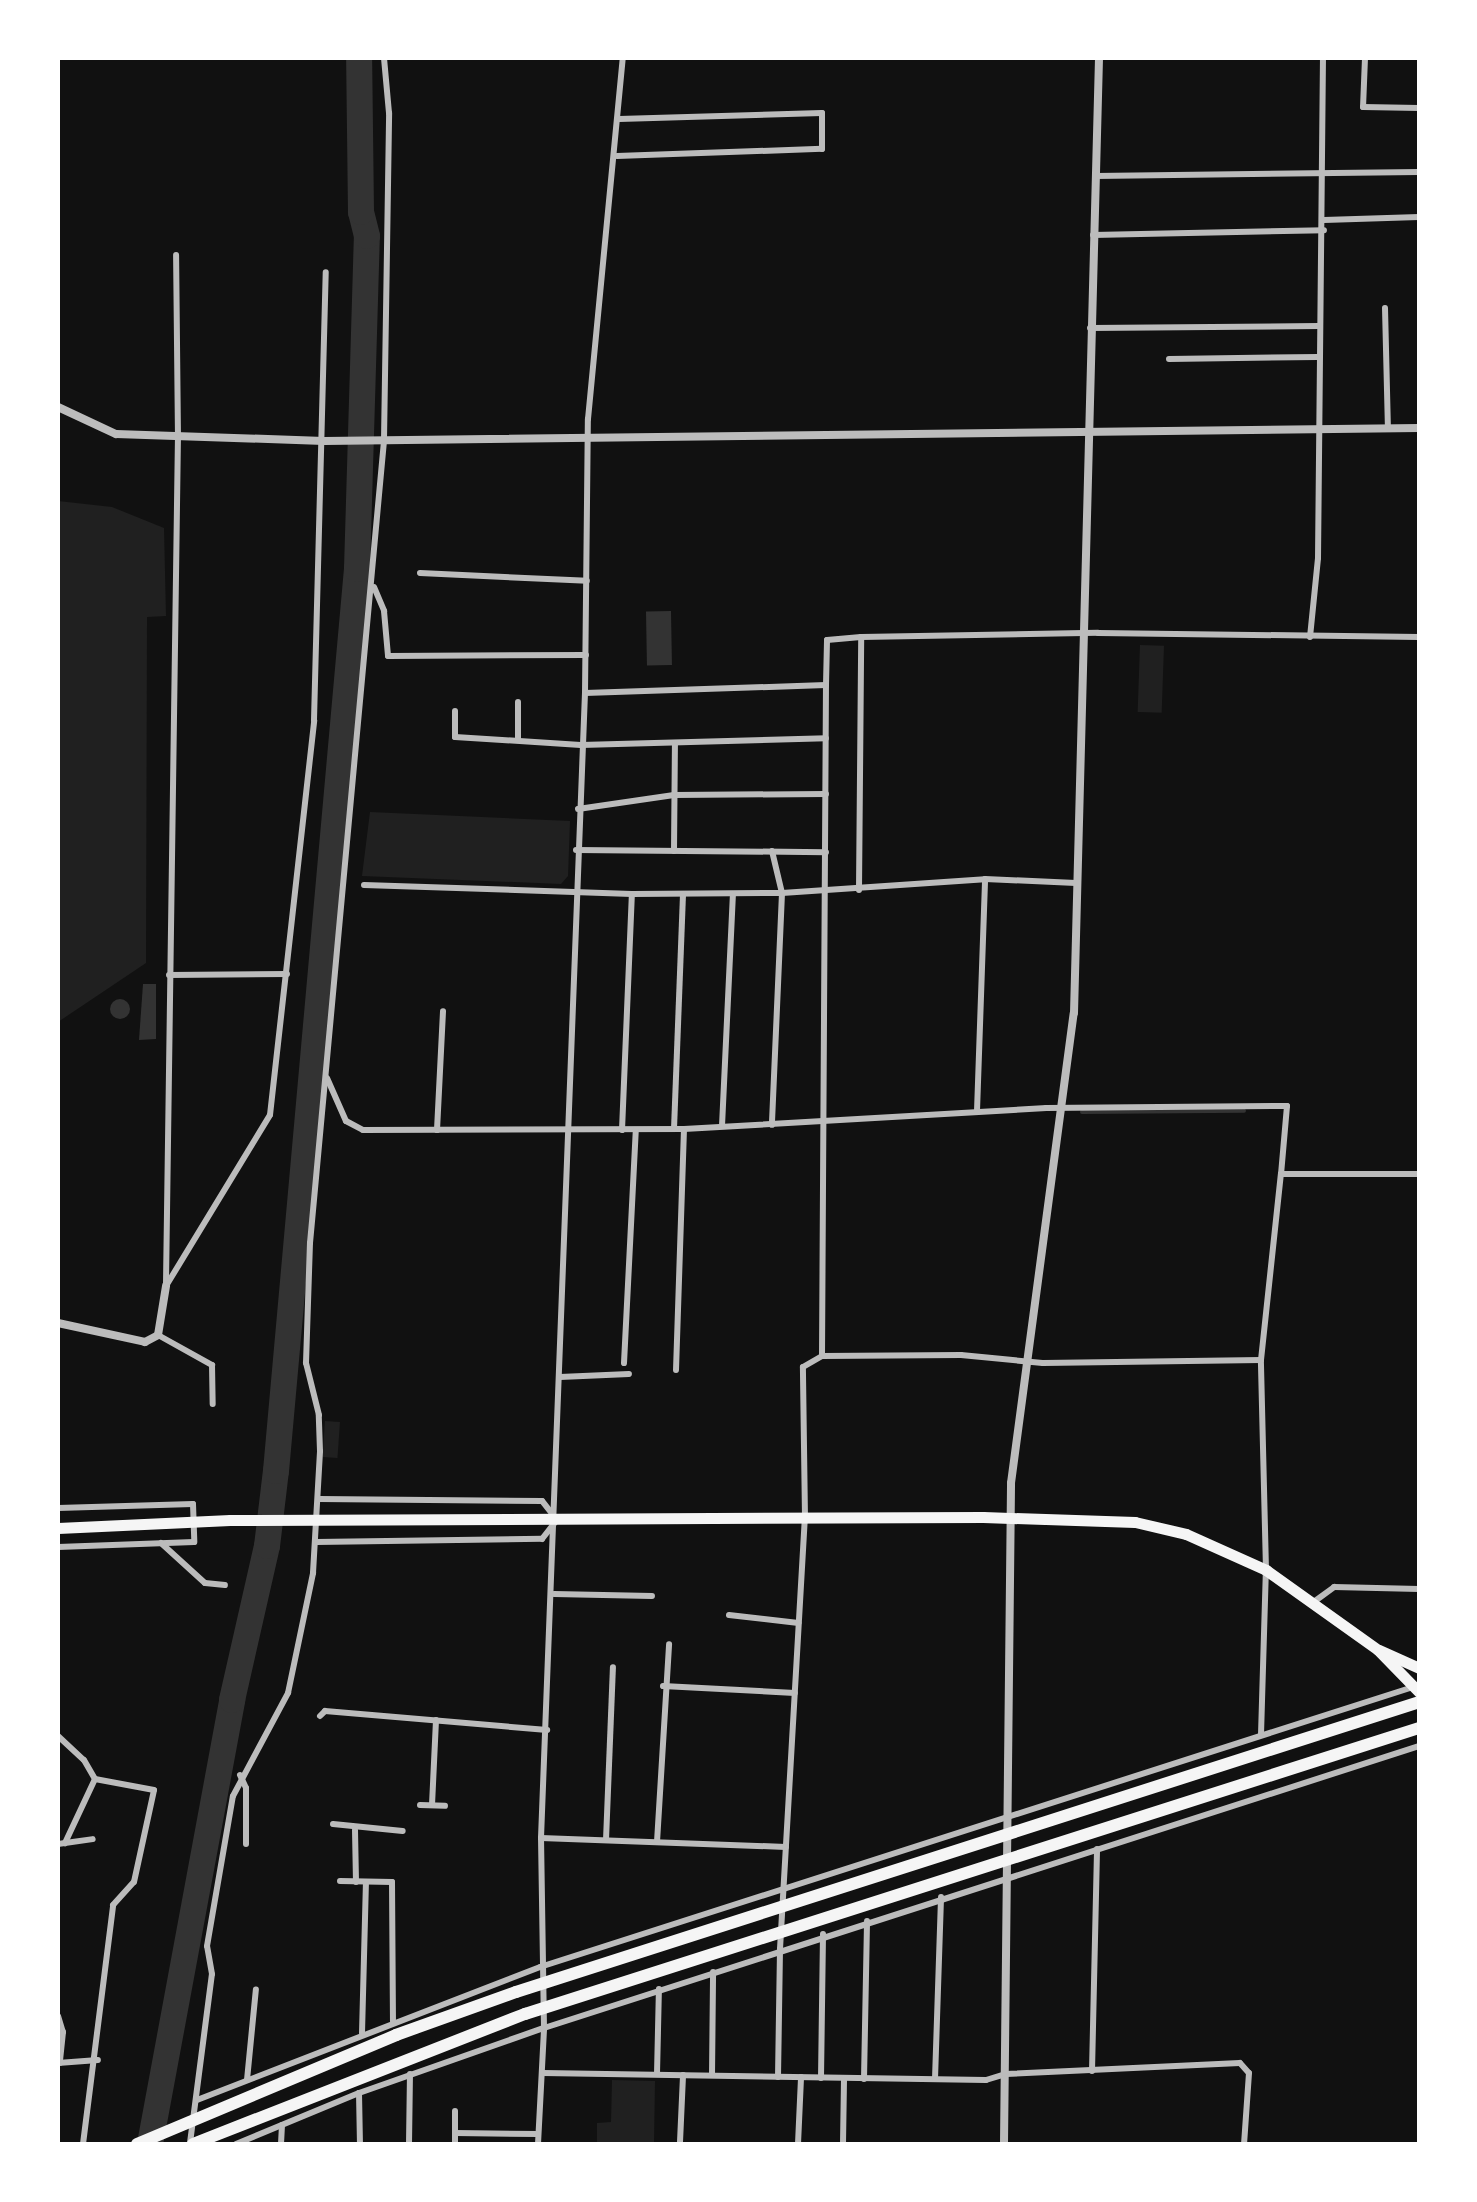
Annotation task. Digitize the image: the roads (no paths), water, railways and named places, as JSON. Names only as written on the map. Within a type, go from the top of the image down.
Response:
[{"type":"highway","points":[[58,1528],[153,1523],[377,1520],[1012,1518],[1135,1522],[1186,1534],[1266,1570],[1315,1601],[1378,1650],[1416,1689]]},
{"type":"highway","points":[[1378,1650],[1419,1668]]},
{"type":"highway","points":[[137,2144],[396,2035],[516,1992],[1419,1702]]},
{"type":"highway","points":[[192,2144],[525,2014],[1419,1728]]},
{"type":"street","points":[[192,2144],[212,1974],[207,1946],[240,1775],[288,1693],[316,1542],[319,1415],[306,1363],[342,865],[374,587],[384,440],[389,113],[384,58]]},
{"type":"street","points":[[538,2144],[544,2028],[540,1967],[541,1838],[557,1520],[576,850],[585,693],[591,437],[588,419],[617,156],[623,58]]},
{"type":"street","points":[[1004,2144],[1012,1518],[1023,1363],[1064,1107],[1074,1013],[1099,58]]},
{"type":"street","points":[[1310,637],[1318,558],[1318,357],[1325,175],[1323,58]]},
{"type":"street","points":[[1365,58],[1363,107],[1419,108]]},
{"type":"street","points":[[617,156],[822,149],[822,113],[619,119]]},
{"type":"street","points":[[1095,176],[1318,170],[1325,175],[1419,172]]},
{"type":"street","points":[[1324,220],[1419,217]]},
{"type":"street","points":[[1093,235],[1324,230]]},
{"type":"street","points":[[158,1335],[166,1286],[178,438],[176,255]]},
{"type":"street","points":[[166,1286],[270,1115],[314,720],[314,574],[324,441],[326,272]]},
{"type":"street","points":[[1385,308],[1388,428]]},
{"type":"street","points":[[1090,328],[1319,326]]},
{"type":"street","points":[[1169,359],[1318,357]]},
{"type":"street","points":[[58,407],[116,434],[324,441],[1419,428]]},
{"type":"street","points":[[420,573],[587,581]]},
{"type":"street","points":[[374,587],[384,611],[388,656],[586,655]]},
{"type":"street","points":[[822,1356],[827,640],[1083,633],[1419,637]]},
{"type":"street","points":[[859,890],[861,637]]},
{"type":"street","points":[[585,693],[826,685]]},
{"type":"street","points":[[518,702],[518,739]]},
{"type":"street","points":[[455,711],[455,737],[581,745],[826,738]]},
{"type":"street","points":[[674,851],[675,744]]},
{"type":"street","points":[[578,809],[674,795],[826,794]]},
{"type":"street","points":[[576,850],[826,852]]},
{"type":"street","points":[[772,851],[782,893],[772,1125]]},
{"type":"street","points":[[364,885],[575,894],[733,894],[859,890],[985,879],[1076,883]]},
{"type":"street","points":[[977,1111],[985,879]]},
{"type":"street","points":[[622,1130],[632,894]]},
{"type":"street","points":[[674,1129],[683,894]]},
{"type":"street","points":[[722,1126],[733,894]]},
{"type":"street","points":[[169,975],[287,974]]},
{"type":"street","points":[[437,1130],[443,1011]]},
{"type":"street","points":[[325,1073],[346,1121],[363,1130],[684,1129],[1064,1107],[1287,1106],[1261,1360],[1266,1570],[1261,1735]]},
{"type":"street","points":[[676,1370],[684,1129]]},
{"type":"street","points":[[624,1363],[636,1130]]},
{"type":"street","points":[[1281,1174],[1419,1174]]},
{"type":"street","points":[[58,1323],[145,1342],[158,1335]]},
{"type":"street","points":[[158,1335],[212,1365],[213,1404]]},
{"type":"street","points":[[778,2077],[780,1949],[805,1518],[803,1367],[822,1356],[961,1355],[1023,1363],[1261,1360]]},
{"type":"street","points":[[560,1377],[629,1374]]},
{"type":"street","points":[[319,1499],[542,1501],[557,1520]]},
{"type":"street","points":[[58,1508],[193,1504],[194,1542],[58,1547]]},
{"type":"street","points":[[316,1542],[542,1539],[557,1520]]},
{"type":"street","points":[[161,1543],[205,1583],[225,1585]]},
{"type":"street","points":[[1315,1601],[1334,1587],[1419,1589]]},
{"type":"street","points":[[554,1594],[652,1596]]},
{"type":"street","points":[[729,1615],[799,1623]]},
{"type":"street","points":[[657,1842],[663,1686],[669,1644]]},
{"type":"street","points":[[606,1840],[613,1667]]},
{"type":"street","points":[[663,1686],[795,1693]]},
{"type":"street","points":[[197,2100],[362,2033],[540,1967],[1006,1815],[1416,1689]]},
{"type":"street","points":[[320,1716],[325,1711],[547,1730]]},
{"type":"street","points":[[432,1805],[436,1720]]},
{"type":"street","points":[[58,1736],[84,1760],[95,1779],[154,1790],[134,1882],[113,1905],[98,2060],[83,2144]]},
{"type":"street","points":[[236,2144],[410,2074],[659,1989],[823,1934],[1419,1746]]},
{"type":"street","points":[[240,1775],[246,1788],[246,1844]]},
{"type":"street","points":[[62,1844],[95,1779]]},
{"type":"street","points":[[420,1805],[445,1806]]},
{"type":"street","points":[[333,1824],[355,1830],[403,1831]]},
{"type":"street","points":[[355,1830],[356,1882]]},
{"type":"street","points":[[541,1838],[786,1847]]},
{"type":"street","points":[[62,1844],[93,1839]]},
{"type":"street","points":[[1092,2071],[1097,1849]]},
{"type":"street","points":[[340,1881],[392,1882],[393,2021]]},
{"type":"street","points":[[362,2033],[366,1882]]},
{"type":"street","points":[[935,2079],[941,1897]]},
{"type":"street","points":[[864,2079],[867,1921]]},
{"type":"street","points":[[821,2078],[823,1934]]},
{"type":"street","points":[[712,2075],[713,1972]]},
{"type":"street","points":[[247,2080],[256,1989]]},
{"type":"street","points":[[657,2074],[659,1989]]},
{"type":"street","points":[[58,2016],[63,2032],[59,2063],[98,2060]]},
{"type":"street","points":[[543,2073],[986,2080],[1006,2074],[1240,2063],[1249,2073],[1244,2144]]},
{"type":"street","points":[[409,2144],[410,2074]]},
{"type":"street","points":[[680,2142],[683,2075]]},
{"type":"street","points":[[798,2144],[801,2077]]},
{"type":"street","points":[[843,2144],[844,2078]]},
{"type":"street","points":[[359,2093],[360,2144]]},
{"type":"street","points":[[455,2111],[455,2144]]},
{"type":"street","points":[[281,2144],[282,2125]]},
{"type":"street","points":[[455,2133],[538,2134]]},
{"type":"waterway","points":[[150,2144],[232,1700],[267,1546],[276,1471],[357,569],[367,236],[361,212],[359,58]]},
{"type":"waterway","points":[[1082,1112],[1244,1111]]}]
